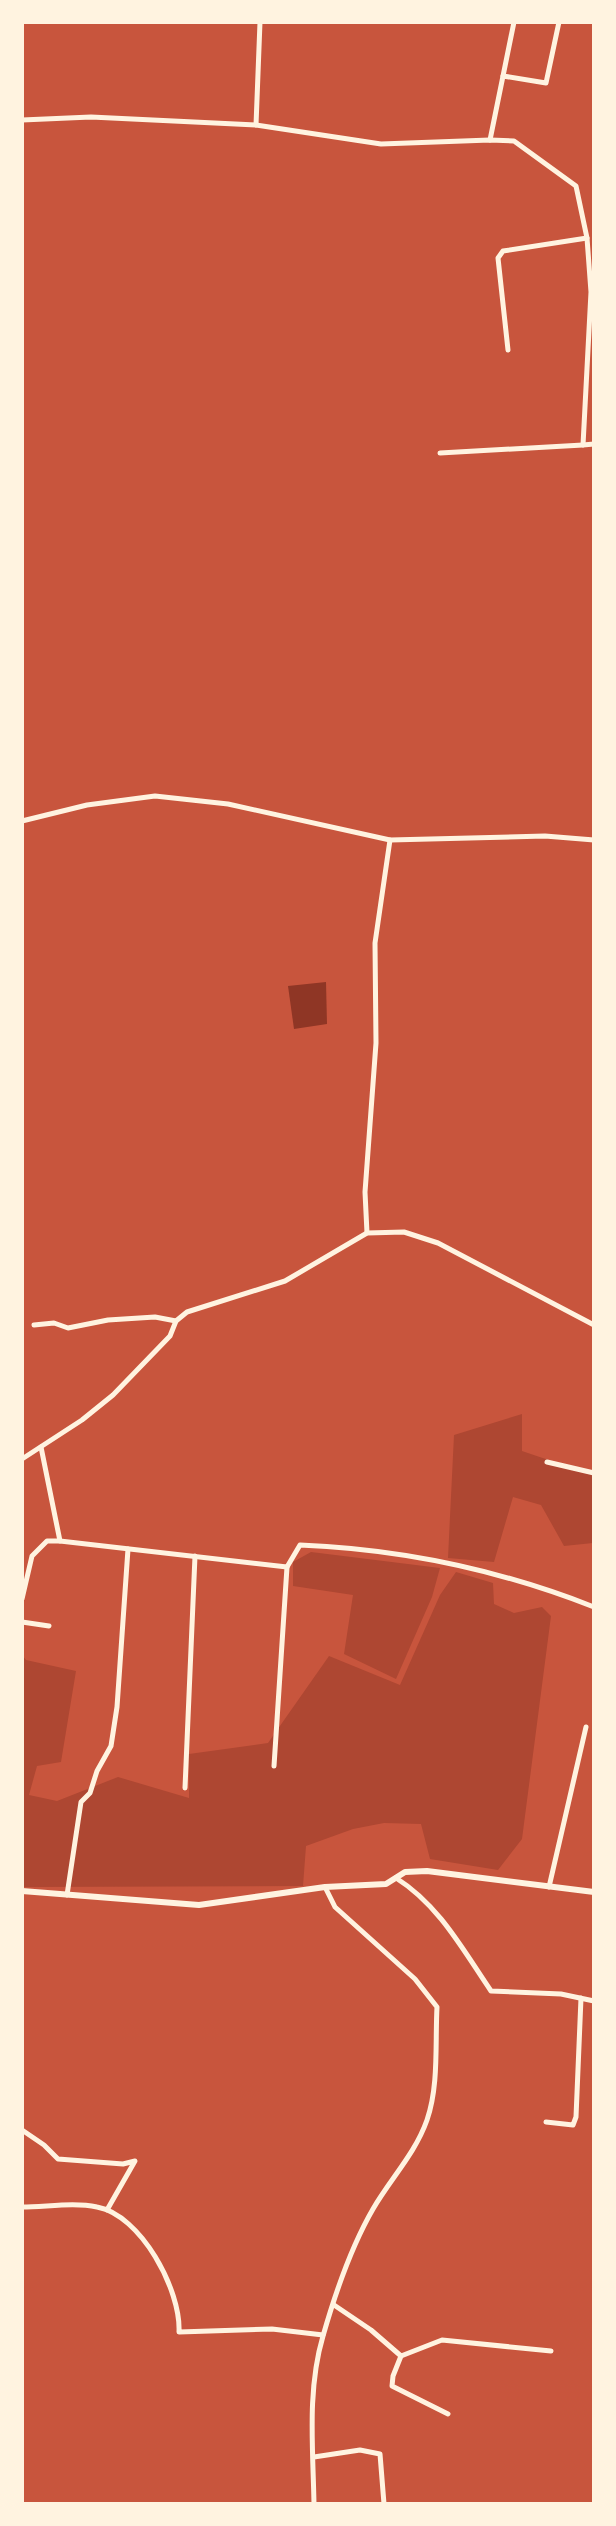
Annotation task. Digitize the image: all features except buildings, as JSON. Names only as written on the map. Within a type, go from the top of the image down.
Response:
[{"type":"street","points":[[256,125],[260,22]]},
{"type":"street","points":[[490,140],[514,22]]},
{"type":"street","points":[[503,76],[546,82],[559,22]]},
{"type":"street","points":[[22,120],[91,117],[256,125],[381,144],[514,141],[576,186],[587,238],[592,292],[583,445]]},
{"type":"street","points":[[508,351],[498,258],[503,251],[587,238]]},
{"type":"street","points":[[440,453],[594,444]]},
{"type":"street","points":[[22,821],[87,805],[155,796],[228,804],[390,840],[545,836],[594,840]]},
{"type":"street","points":[[367,1233],[365,1192],[376,1043],[375,943],[390,840]]},
{"type":"street","points":[[22,1459],[82,1420],[113,1395],[170,1336],[176,1321],[188,1312],[285,1281],[367,1233],[404,1232],[438,1243],[594,1325]]},
{"type":"street","points":[[34,1325],[54,1323],[68,1328],[108,1320],[155,1317],[176,1321]]},
{"type":"street","points":[[41,1447],[60,1541]]},
{"type":"street","points":[[547,1462],[594,1473]]},
{"type":"street","points":[[22,1599],[32,1556],[47,1541],[287,1567]]},
{"type":"street","points":[[274,1766],[287,1567],[300,1545],[444,1560],[594,1607]]},
{"type":"street","points":[[67,1895],[81,1802],[90,1793],[97,1771],[111,1746],[117,1707],[128,1549]]},
{"type":"street","points":[[185,1788],[195,1556]]},
{"type":"street","points":[[22,1622],[49,1626]]},
{"type":"street","points":[[549,1887],[586,1727]]},
{"type":"street","points":[[22,1892],[199,1905],[325,1887],[386,1884],[405,1872],[427,1871],[594,1892]]},
{"type":"street","points":[[396,1878],[414,1890],[437,1914],[491,1991],[561,1994],[594,2001]]},
{"type":"street","points":[[314,2504],[312,2399],[323,2335],[371,2212],[385,2187],[414,2151],[427,2120],[434,2095],[437,2007],[415,1979],[335,1907],[325,1887]]},
{"type":"street","points":[[546,2122],[573,2125],[576,2117],[581,1998]]},
{"type":"street","points":[[22,2130],[45,2145],[58,2159],[123,2164],[135,2161],[107,2210]]},
{"type":"street","points":[[22,2207],[96,2206],[125,2220],[142,2237],[168,2280],[180,2318],[179,2332],[272,2329],[323,2335]]},
{"type":"street","points":[[334,2305],[371,2330],[401,2356]]},
{"type":"street","points":[[448,2414],[392,2386],[393,2376],[401,2356],[442,2340],[551,2351]]},
{"type":"street","points":[[314,2457],[360,2450],[380,2454],[384,2504]]},
{"type":"shaded area","points":[[326,982],[327,1024],[294,1029],[288,986]]},
{"type":"shaded area","points":[[522,1414],[522,1451],[593,1475],[593,1543],[564,1546],[541,1505],[513,1497],[494,1562],[448,1558],[454,1435]]},
{"type":"shaded area","points":[[311,1552],[440,1568],[432,1597],[396,1679],[344,1654],[353,1595],[293,1586],[293,1562]]},
{"type":"shaded area","points":[[456,1572],[493,1583],[494,1604],[514,1613],[542,1607],[551,1616],[522,1839],[498,1870],[430,1859],[421,1824],[384,1823],[353,1829],[306,1846],[303,1886],[23,1887],[22,1655],[26,1660],[76,1671],[61,1762],[37,1766],[29,1795],[57,1801],[118,1777],[189,1798],[189,1754],[268,1743],[329,1656],[400,1685],[440,1595]]}]
